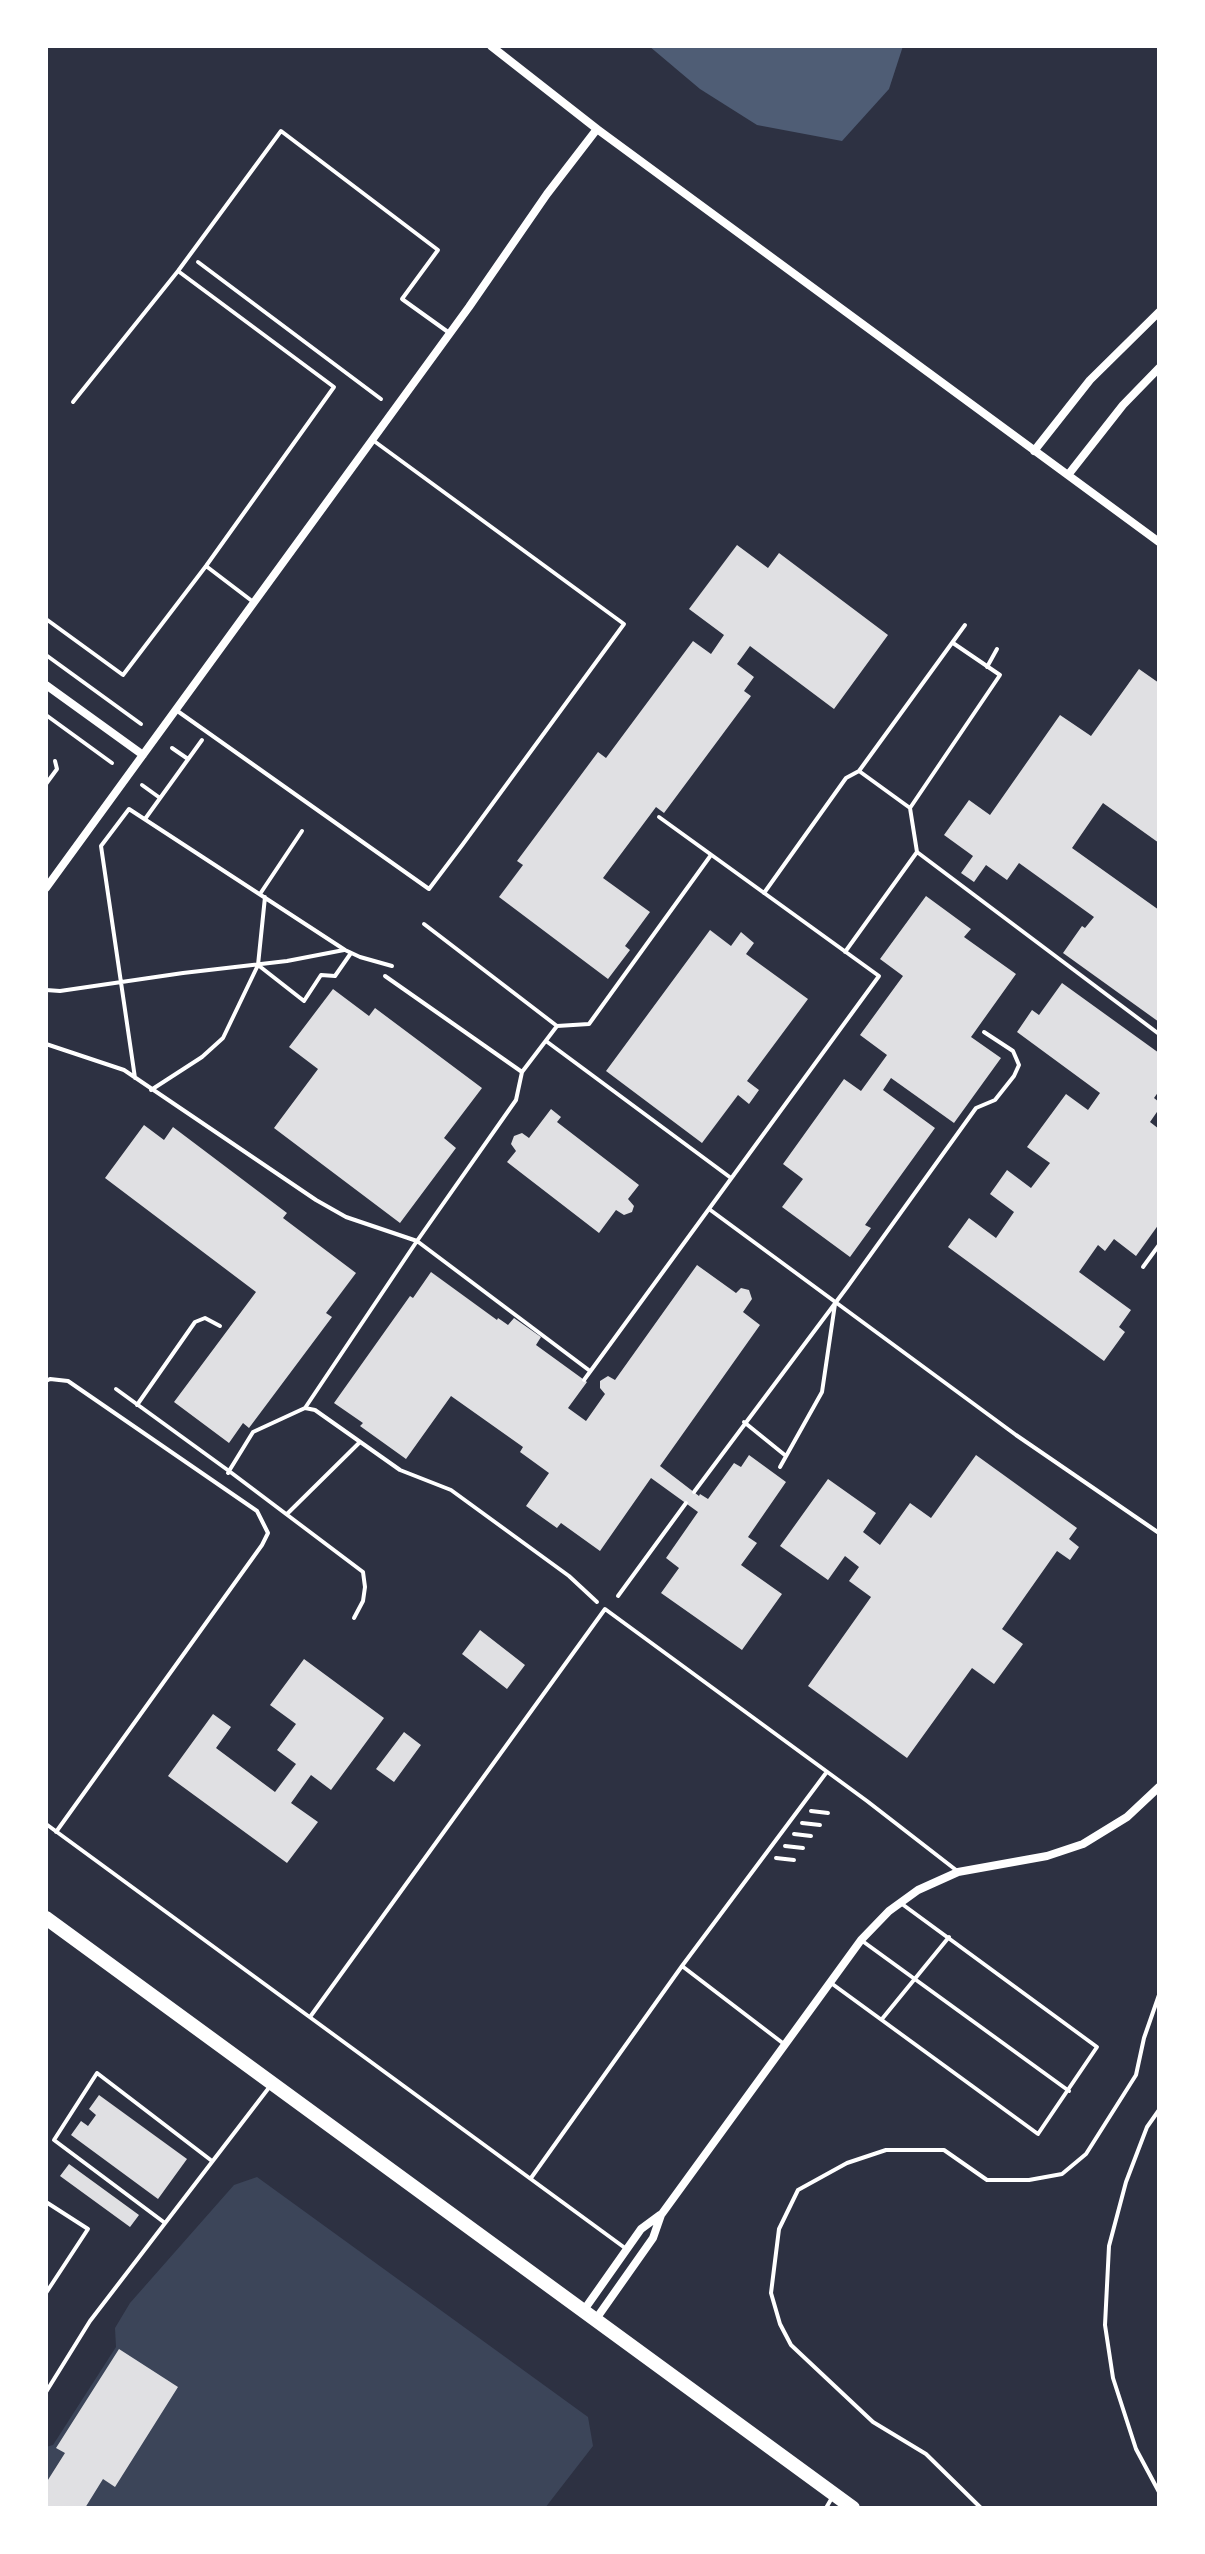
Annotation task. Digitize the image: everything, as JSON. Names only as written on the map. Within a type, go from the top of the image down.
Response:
[{"type":"main road","points":[[46,1918],[853,2508]]},
{"type":"street","points":[[491,46],[597,129],[1159,542]]},
{"type":"street","points":[[47,885],[597,129]]},
{"type":"street","points":[[1034,451],[1090,380],[1159,312]]},
{"type":"street","points":[[1068,475],[1123,405],[1159,368]]},
{"type":"street","points":[[46,685],[143,755]]},
{"type":"street","points":[[596,2319],[653,2238],[661,2215],[784,2044],[861,1940],[900,1902],[958,1872],[1047,1856],[1083,1844],[1127,1817],[1159,1787]]},
{"type":"street","points":[[584,2310],[641,2229],[661,2215]]},
{"type":"lane","points":[[73,402],[178,271],[281,131],[438,250],[402,299],[450,333]]},
{"type":"lane","points":[[46,619],[123,675],[206,566],[334,387],[178,271]]},
{"type":"lane","points":[[176,710],[429,889],[624,624],[372,440]]},
{"type":"lane","points":[[206,566],[254,602]]},
{"type":"lane","points":[[46,784],[57,769],[55,761]]},
{"type":"lane","points":[[46,1381],[68,1381],[257,1511],[268,1533],[56,1832]]},
{"type":"lane","points":[[310,2017],[605,1609],[867,1801],[958,1872]]},
{"type":"lane","points":[[531,2178],[682,1966],[826,1773]]},
{"type":"lane","points":[[46,1824],[626,2249]]},
{"type":"lane","points":[[830,1982],[1038,2134],[1097,2047],[900,1902]]},
{"type":"lane","points":[[881,2020],[949,1937]]},
{"type":"lane","points":[[861,1940],[1069,2091]]},
{"type":"lane","points":[[682,1966],[784,2044]]},
{"type":"lane","points":[[165,2223],[54,2140],[97,2073],[212,2161]]},
{"type":"lane","points":[[46,2392],[90,2321],[272,2083]]},
{"type":"lane","points":[[46,2202],[88,2229],[46,2293]]},
{"type":"lane","points":[[826,2508],[834,2494]]},
{"type":"path","points":[[189,256],[381,399]]},
{"type":"path","points":[[764,893],[846,778],[859,771],[965,625]]},
{"type":"path","points":[[953,643],[1000,675],[910,808],[917,852],[1159,1034]]},
{"type":"path","points":[[987,667],[997,649]]},
{"type":"path","points":[[46,655],[141,724]]},
{"type":"path","points":[[46,715],[112,763]]},
{"type":"path","points":[[145,819],[207,732]]},
{"type":"path","points":[[172,748],[188,759]]},
{"type":"path","points":[[859,771],[910,808]]},
{"type":"path","points":[[142,785],[160,798]]},
{"type":"path","points":[[135,1078],[101,846],[129,809],[348,951],[392,966]]},
{"type":"path","points":[[584,1380],[879,976],[659,817]]},
{"type":"path","points":[[151,1090],[202,1057],[223,1038],[258,965],[262,896],[302,831]]},
{"type":"path","points":[[845,952],[917,852]]},
{"type":"path","points":[[424,924],[557,1026],[589,1024],[711,855]]},
{"type":"path","points":[[258,965],[304,1001],[321,975],[335,976],[348,951]]},
{"type":"path","points":[[46,990],[60,991],[348,951]]},
{"type":"path","points":[[385,976],[522,1072]]},
{"type":"path","points":[[219,1486],[253,1432],[305,1408],[516,1100],[522,1072],[557,1026]]},
{"type":"path","points":[[694,1492],[976,1108],[995,1100],[1014,1076],[1019,1065],[1013,1051],[984,1032]]},
{"type":"path","points":[[546,1041],[731,1178]]},
{"type":"path","points":[[46,1044],[124,1070],[316,1200],[346,1217],[417,1241],[590,1371]]},
{"type":"path","points":[[709,1209],[1016,1435],[1159,1533]]},
{"type":"path","points":[[1143,1267],[1159,1245]]},
{"type":"path","points":[[780,1467],[822,1392],[835,1301]]},
{"type":"path","points":[[137,1405],[195,1322],[205,1318],[220,1326]]},
{"type":"path","points":[[116,1389],[363,1572],[363,1601],[354,1618]]},
{"type":"path","points":[[305,1408],[315,1410],[400,1470],[451,1490],[569,1576],[605,1609]]},
{"type":"path","points":[[744,1422],[787,1457]]},
{"type":"path","points":[[287,1514],[360,1442]]},
{"type":"path","points":[[618,1596],[686,1503]]},
{"type":"path","points":[[981,2508],[926,2454],[873,2422],[791,2345],[780,2324],[771,2293],[779,2229],[798,2190],[847,2163],[886,2150],[944,2150],[987,2180],[1029,2180],[1062,2174],[1086,2154],[1136,2075],[1144,2038],[1159,1995]]},
{"type":"path","points":[[1159,2110],[1147,2127],[1126,2182],[1109,2246],[1105,2325],[1113,2378],[1136,2449],[1159,2492]]},
{"type":"shaded area","points":[[649,46],[903,46],[889,89],[842,141],[757,125],[700,89]]},
{"type":"shaded area","points":[[257,2177],[588,2417],[593,2446],[545,2508],[46,2508],[46,2447],[53,2445],[116,2347],[115,2328],[130,2303],[234,2185]]},
{"type":"building","points":[[737,545],[768,568],[779,553],[888,635],[834,709],[750,646],[737,664],[754,677],[744,691],[751,696],[664,813],[656,807],[603,878],[650,912],[625,946],[630,950],[608,979],[499,897],[523,865],[517,861],[598,752],[606,758],[693,641],[711,654],[724,635],[689,609]]},
{"type":"building","points":[[1139,669],[1159,683],[1159,843],[1103,803],[1072,848],[1159,910],[1159,1022],[1063,953],[1082,926],[1085,928],[1094,917],[1019,863],[1007,880],[986,865],[974,882],[961,873],[973,856],[944,835],[969,800],[990,815],[1060,715],[1091,736]]},
{"type":"building","points":[[926,896],[971,929],[964,937],[1016,974],[971,1037],[1001,1058],[954,1123],[891,1078],[883,1090],[935,1128],[865,1225],[871,1228],[850,1257],[782,1207],[803,1179],[783,1164],[844,1079],[861,1091],[887,1055],[860,1035],[903,976],[880,959]]},
{"type":"building","points":[[710,930],[731,946],[741,932],[754,943],[746,954],[808,999],[747,1081],[759,1090],[749,1104],[738,1095],[702,1143],[606,1071]]},
{"type":"building","points":[[1062,983],[1159,1053],[1159,1091],[1154,1098],[1159,1102],[1159,1109],[1150,1122],[1159,1129],[1159,1224],[1136,1256],[1114,1239],[1105,1251],[1098,1245],[1079,1272],[1131,1310],[1119,1327],[1125,1332],[1104,1361],[948,1247],[969,1218],[996,1238],[1014,1212],[990,1194],[1007,1170],[1031,1188],[1050,1163],[1027,1147],[1066,1094],[1088,1110],[1100,1093],[1017,1032],[1032,1010],[1039,1015]]},
{"type":"building","points":[[333,989],[369,1016],[375,1008],[482,1088],[444,1138],[456,1148],[400,1223],[274,1128],[318,1069],[289,1047]]},
{"type":"building","points":[[551,1109],[561,1117],[557,1122],[639,1185],[628,1199],[634,1206],[632,1212],[624,1215],[616,1210],[599,1233],[507,1162],[516,1151],[511,1144],[514,1136],[522,1133],[529,1138]]},
{"type":"building","points":[[144,1125],[164,1140],[173,1127],[287,1213],[283,1218],[356,1273],[326,1313],[332,1317],[249,1428],[243,1423],[229,1443],[174,1402],[256,1292],[105,1178]]},
{"type":"building","points":[[697,1265],[736,1293],[741,1288],[749,1290],[752,1299],[743,1312],[760,1325],[660,1466],[699,1496],[708,1499],[734,1463],[741,1467],[749,1455],[786,1482],[748,1537],[757,1543],[741,1565],[782,1594],[742,1650],[661,1593],[679,1568],[666,1558],[698,1512],[651,1478],[600,1551],[561,1523],[557,1528],[526,1506],[549,1473],[520,1452],[523,1447],[451,1396],[406,1459],[334,1403],[410,1296],[413,1298],[431,1272],[497,1320],[508,1325],[514,1318],[541,1337],[536,1345],[587,1382],[568,1408],[586,1421],[605,1394],[600,1388],[600,1381],[608,1376],[615,1380]]},
{"type":"building","points":[[976,1455],[1077,1528],[1069,1539],[1079,1547],[1070,1560],[1057,1551],[1002,1629],[1023,1644],[994,1684],[972,1668],[907,1758],[808,1686],[871,1597],[849,1581],[859,1567],[845,1556],[828,1580],[780,1546],[828,1479],[876,1513],[863,1532],[880,1545],[910,1503],[931,1518]]},
{"type":"building","points":[[480,1630],[525,1665],[507,1689],[462,1654]]},
{"type":"building","points":[[304,1659],[384,1718],[331,1790],[311,1775],[291,1803],[318,1822],[287,1863],[168,1776],[213,1714],[231,1727],[216,1748],[275,1792],[296,1764],[277,1750],[296,1724],[270,1705]]},
{"type":"building","points":[[404,1732],[421,1745],[394,1782],[376,1769]]},
{"type":"building","points":[[99,2095],[187,2159],[158,2199],[71,2135],[81,2121],[88,2126],[96,2115],[89,2109]]},
{"type":"building","points":[[69,2164],[139,2215],[130,2227],[60,2176]]},
{"type":"building","points":[[119,2349],[178,2387],[115,2487],[103,2479],[85,2508],[46,2508],[46,2483],[65,2453],[56,2448]]}]
